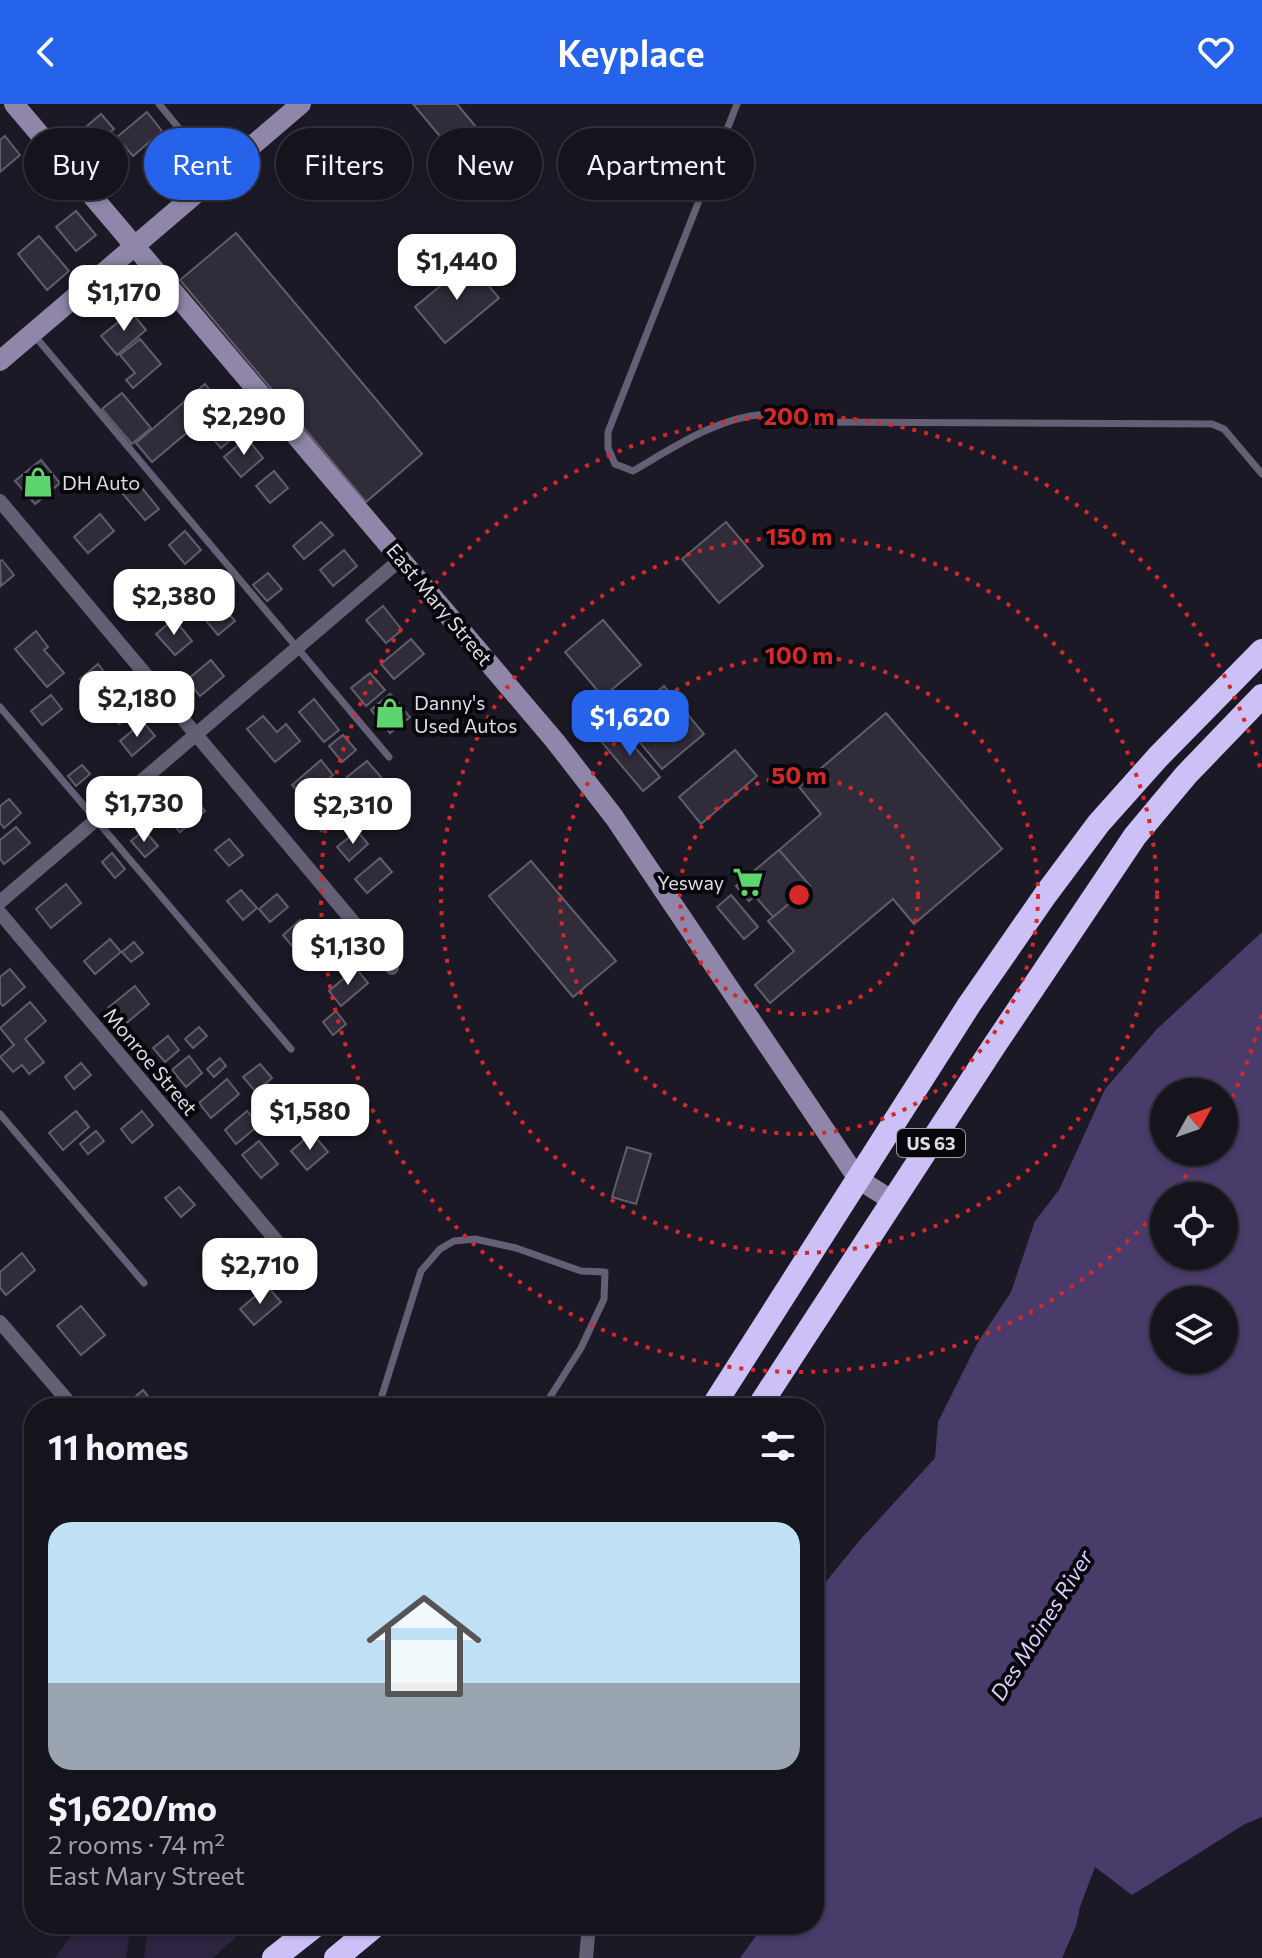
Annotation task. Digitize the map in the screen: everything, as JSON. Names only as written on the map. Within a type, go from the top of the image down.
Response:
[{"type":"highway","name":"US 63","points":[[718,1398],[969,1005],[1046,894],[1099,823],[1158,757],[1262,651]]},
{"type":"highway","name":"US 63","points":[[765,1398],[1135,836],[1186,775],[1262,696]]},
{"type":"highway","points":[[274,1958],[304,1934]]},
{"type":"highway","points":[[336,1958],[365,1934]]},
{"type":"main road","name":"East Mary Street","points":[[14,104],[555,741],[614,817],[858,1179],[893,1201]]},
{"type":"main road","points":[[260,139],[301,104]]},
{"type":"main road","points":[[0,361],[189,200]]},
{"type":"street","points":[[0,501],[392,968]]},
{"type":"street","points":[[0,902],[401,559]]},
{"type":"street","name":"Monroe Street","points":[[0,913],[302,1271]]},
{"type":"street","points":[[0,1322],[65,1398]]},
{"type":"street","points":[[586,1958],[588,1934]]},
{"type":"lane","points":[[159,104],[179,128]]},
{"type":"lane","points":[[737,104],[608,432],[608,448],[615,464],[633,471],[677,444],[739,418],[772,414],[812,422],[1212,424],[1224,429],[1262,474]]},
{"type":"lane","points":[[32,334],[389,757]]},
{"type":"lane","points":[[0,707],[291,1049]]},
{"type":"lane","points":[[0,1114],[144,1283]]},
{"type":"lane","points":[[381,1398],[421,1271],[440,1249],[454,1241],[475,1239],[516,1248],[581,1271],[605,1272],[604,1299],[581,1348],[549,1398]]},
{"type":"shaded area","points":[[72,1934],[130,1934],[126,1958],[55,1958]]},
{"type":"shaded area","points":[[148,1934],[239,1934],[213,1958],[144,1958]]},
{"type":"water","name":"Des Moines River","points":[[1262,932],[1262,1817],[1245,1824],[1132,1895],[1095,1867],[1062,1958],[740,1958],[757,1934],[824,1934],[824,1584],[935,1458],[938,1422],[978,1342],[1011,1292],[1035,1221],[1059,1190],[1105,1089],[1157,1029]]},
{"type":"building","points":[[413,104],[457,104],[477,128],[433,128]]},
{"type":"building","points":[[147,112],[160,128],[144,128],[144,147],[133,156],[128,150],[128,128]]},
{"type":"building","points":[[101,114],[113,128],[85,128]]},
{"type":"building","points":[[5,136],[20,155],[0,172],[0,140]]},
{"type":"building","points":[[76,211],[96,235],[76,251],[56,227]]},
{"type":"building","points":[[236,233],[422,454],[366,502],[180,280]]},
{"type":"building","points":[[39,236],[69,271],[47,290],[18,254]]},
{"type":"building","points":[[469,262],[499,298],[445,343],[415,307]]},
{"type":"building","points":[[131,312],[146,330],[117,355],[101,336]]},
{"type":"building","points":[[140,339],[161,364],[133,388],[126,380],[135,373],[120,355]]},
{"type":"building","points":[[205,384],[221,404],[152,462],[136,443]]},
{"type":"building","points":[[122,393],[151,428],[132,444],[102,409]]},
{"type":"building","points":[[227,429],[234,437],[221,448],[214,440]]},
{"type":"building","points":[[247,438],[263,458],[241,477],[224,457]]},
{"type":"building","name":"DH Auto","points":[[41,460],[60,483],[35,504],[15,481]]},
{"type":"building","points":[[274,471],[288,488],[270,503],[256,486]]},
{"type":"building","points":[[137,482],[159,509],[145,520],[123,494]]},
{"type":"building","points":[[100,514],[114,531],[88,553],[74,537]]},
{"type":"building","points":[[321,522],[333,535],[304,559],[293,546]]},
{"type":"building","points":[[726,522],[763,566],[719,603],[682,559]]},
{"type":"building","points":[[185,531],[201,550],[185,564],[169,545]]},
{"type":"building","points":[[344,550],[357,566],[333,586],[320,570]]},
{"type":"building","points":[[0,561],[14,575],[1,586]]},
{"type":"building","points":[[268,573],[282,589],[267,601],[253,585]]},
{"type":"building","points":[[149,575],[163,591],[136,613],[123,597]]},
{"type":"building","points":[[220,603],[235,621],[218,635],[203,617]]},
{"type":"building","points":[[383,606],[402,630],[386,643],[366,620]]},
{"type":"building","points":[[174,619],[192,641],[175,655],[156,634]]},
{"type":"building","points":[[603,620],[641,665],[603,697],[565,652]]},
{"type":"building","points":[[36,631],[48,647],[44,650],[64,673],[47,687],[15,649]]},
{"type":"building","points":[[411,639],[424,654],[394,679],[381,664]]},
{"type":"building","points":[[211,660],[224,676],[200,696],[187,680]]},
{"type":"building","points":[[98,664],[110,679],[93,693],[80,679]]},
{"type":"building","points":[[370,673],[385,690],[366,706],[351,688]]},
{"type":"building","points":[[664,686],[704,734],[662,769],[622,721]]},
{"type":"building","points":[[116,691],[133,712],[119,724],[101,703]]},
{"type":"building","name":"Danny's Used Autos","points":[[390,694],[410,717],[390,733],[371,710]]},
{"type":"building","points":[[51,695],[62,709],[42,725],[31,711]]},
{"type":"building","points":[[314,699],[339,730],[324,742],[299,712]]},
{"type":"building","points":[[886,713],[1002,849],[914,924],[893,899],[770,1003],[755,985],[794,951],[768,921],[810,886],[779,850],[821,814],[799,787]]},
{"type":"building","points":[[263,716],[277,732],[286,724],[300,741],[275,762],[247,729]]},
{"type":"building","points":[[143,722],[155,736],[132,756],[120,741]]},
{"type":"building","points":[[616,725],[660,777],[643,791],[599,739]]},
{"type":"building","points":[[343,735],[356,750],[342,762],[329,746]]},
{"type":"building","points":[[735,750],[757,776],[701,824],[679,797]]},
{"type":"building","points":[[321,760],[333,775],[305,799],[292,785]]},
{"type":"building","points":[[367,761],[381,777],[361,794],[347,777]]},
{"type":"building","points":[[82,765],[90,774],[76,786],[68,776]]},
{"type":"building","points":[[189,791],[205,811],[180,832],[163,813]]},
{"type":"building","points":[[331,796],[344,812],[321,831],[308,816]]},
{"type":"building","points":[[9,799],[21,813],[4,828],[0,823],[0,806]]},
{"type":"building","points":[[16,827],[30,843],[4,864],[0,859],[0,840]]},
{"type":"building","points":[[144,830],[158,846],[145,857],[131,841]]},
{"type":"building","points":[[357,831],[368,844],[349,861],[337,847]]},
{"type":"building","points":[[229,839],[243,855],[229,866],[215,850]]},
{"type":"building","points":[[779,850],[810,886],[773,917],[748,888],[761,877],[755,870]]},
{"type":"building","points":[[112,853],[125,869],[115,878],[102,862]]},
{"type":"building","points":[[380,858],[392,872],[367,893],[355,879]]},
{"type":"building","points":[[531,861],[616,961],[573,997],[489,896]]},
{"type":"building","name":"Yesway","points":[[755,870],[761,877],[748,888],[755,896],[749,901],[736,886]]},
{"type":"building","points":[[66,884],[81,903],[51,928],[36,909]]},
{"type":"building","points":[[241,890],[257,908],[243,920],[227,901]]},
{"type":"building","points":[[277,894],[288,907],[270,922],[259,909]]},
{"type":"building","name":"Yesway","points":[[731,895],[758,927],[744,939],[717,907]]},
{"type":"building","points":[[300,920],[315,938],[297,952],[283,935]]},
{"type":"building","points":[[110,939],[121,952],[95,974],[84,961]]},
{"type":"building","points":[[134,942],[143,953],[131,962],[122,952]]},
{"type":"building","points":[[356,968],[368,983],[341,1006],[329,991]]},
{"type":"building","points":[[10,969],[25,987],[3,1006],[0,1003],[0,977]]},
{"type":"building","points":[[135,986],[149,1004],[123,1026],[108,1008]]},
{"type":"building","points":[[30,1002],[46,1021],[25,1039],[44,1062],[29,1074],[22,1065],[13,1072],[0,1057],[14,1045],[0,1028]]},
{"type":"building","points":[[336,1011],[346,1024],[333,1035],[323,1022]]},
{"type":"building","points":[[199,1027],[207,1036],[193,1048],[185,1039]]},
{"type":"building","points":[[168,1036],[179,1050],[165,1062],[153,1048]]},
{"type":"building","points":[[189,1056],[202,1073],[186,1087],[172,1070]]},
{"type":"building","points":[[220,1058],[226,1066],[214,1077],[207,1069]]},
{"type":"building","points":[[81,1063],[91,1075],[74,1089],[65,1077]]},
{"type":"building","points":[[260,1064],[272,1078],[256,1092],[243,1077]]},
{"type":"building","points":[[227,1079],[239,1094],[211,1118],[199,1103]]},
{"type":"building","points":[[285,1087],[298,1102],[282,1116],[268,1101]]},
{"type":"building","points":[[76,1111],[89,1127],[63,1150],[49,1133]]},
{"type":"building","points":[[142,1111],[153,1125],[132,1143],[121,1129]]},
{"type":"building","points":[[247,1111],[259,1125],[236,1144],[225,1130]]},
{"type":"building","points":[[96,1131],[104,1141],[88,1154],[80,1144]]},
{"type":"building","points":[[312,1133],[328,1152],[307,1170],[291,1151]]},
{"type":"building","points":[[259,1141],[278,1164],[261,1178],[242,1155]]},
{"type":"building","points":[[627,1147],[651,1154],[636,1204],[612,1197]]},
{"type":"building","points":[[179,1187],[195,1205],[181,1217],[165,1198]]},
{"type":"building","points":[[22,1253],[35,1270],[6,1295],[0,1288],[0,1272]]},
{"type":"building","points":[[267,1286],[281,1302],[254,1325],[240,1309]]},
{"type":"building","points":[[81,1306],[105,1335],[81,1355],[57,1326]]},
{"type":"building","points":[[143,1390],[150,1398],[134,1398]]},
{"type":"place","name":"DH Auto","points":[[38,482]]},
{"type":"place","name":"Danny's Used Autos","points":[[390,713]]},
{"type":"place","name":"Yesway","points":[[748,882]]}]
